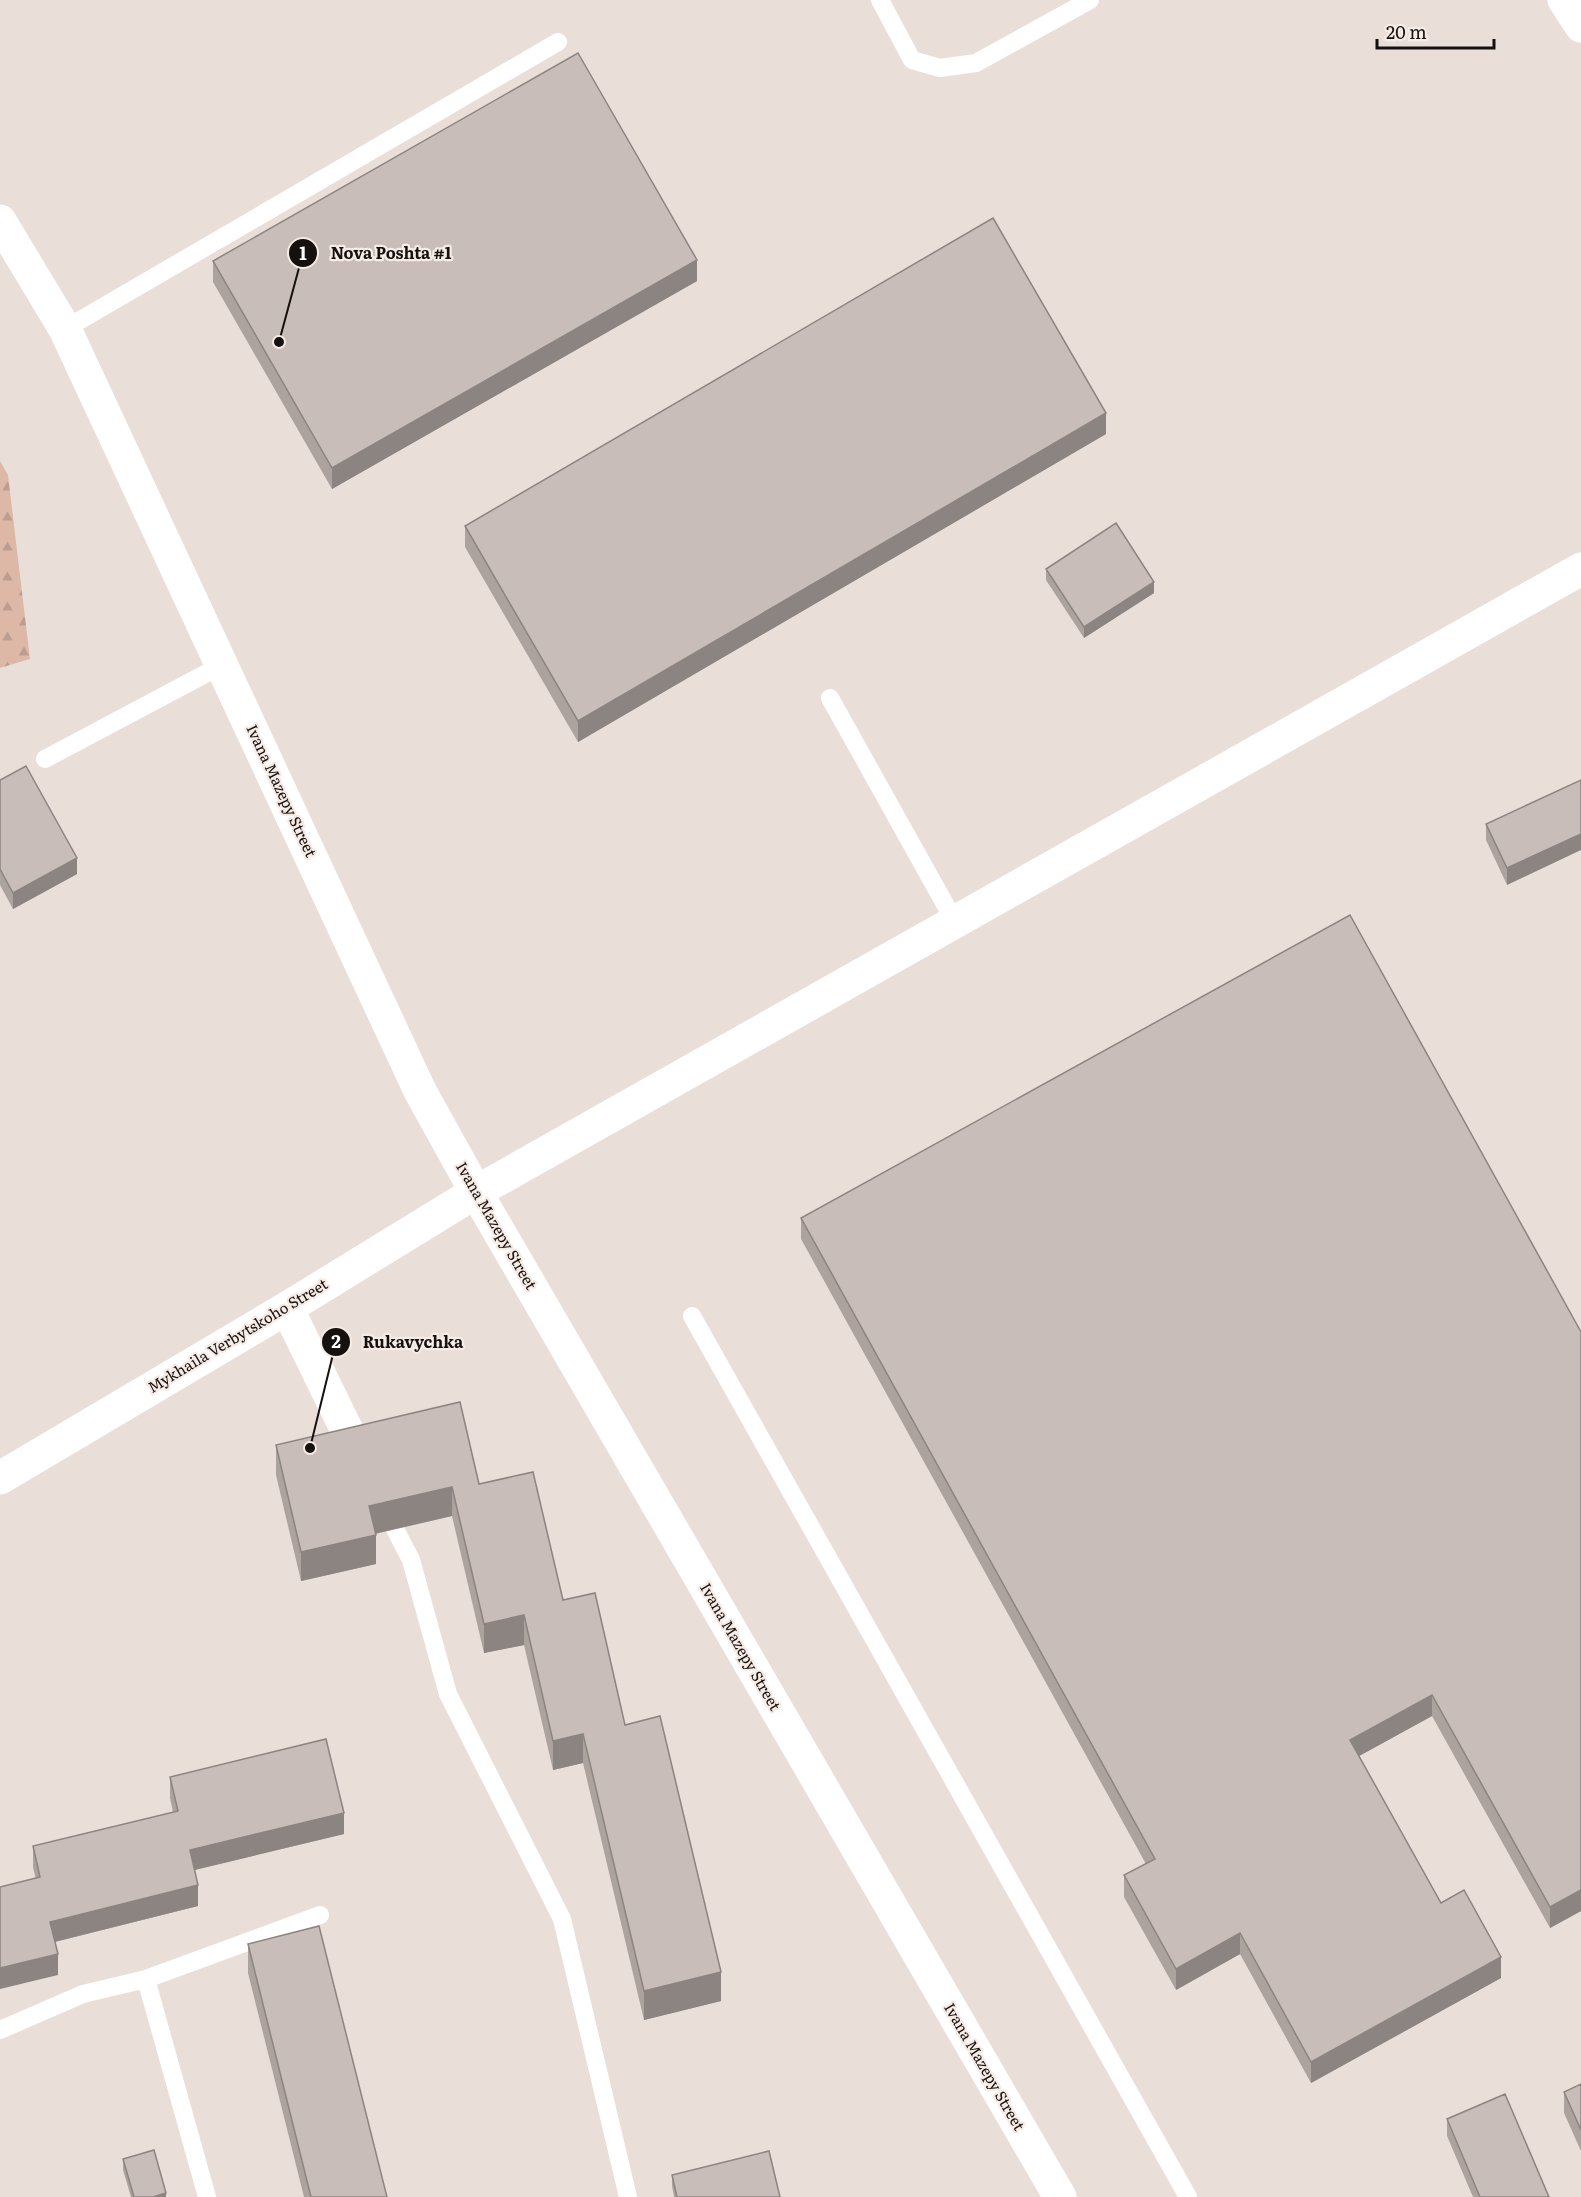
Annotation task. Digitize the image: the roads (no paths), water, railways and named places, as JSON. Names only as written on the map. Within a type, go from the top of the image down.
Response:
[{"type":"street","points":[[1564,0],[1581,26]]},
{"type":"street","name":"Ivana Mazepy Street","points":[[0,221],[65,329],[420,1090],[476,1192],[1060,2197]]},
{"type":"street","name":"Mykhaila Verbytskoho Street","points":[[0,1478],[287,1308],[476,1192],[1581,569]]},
{"type":"street","points":[[287,1308],[359,1455]]},
{"type":"lane","points":[[880,0],[912,60],[940,68],[976,63],[1090,0]]},
{"type":"lane","points":[[65,329],[558,42]]},
{"type":"lane","points":[[45,759],[222,665]]},
{"type":"lane","points":[[830,698],[955,922]]},
{"type":"lane","points":[[692,1316],[1188,2197]]},
{"type":"lane","points":[[395,1529],[411,1560],[448,1694],[562,1919],[628,2197]]},
{"type":"lane","points":[[0,2030],[82,1994],[146,1979],[320,1915]]},
{"type":"lane","points":[[146,1979],[207,2197]]},
{"type":"place","name":"Nova Poshta #1","points":[[279,342]]},
{"type":"place","name":"Rukavychka","points":[[310,1448]]}]
